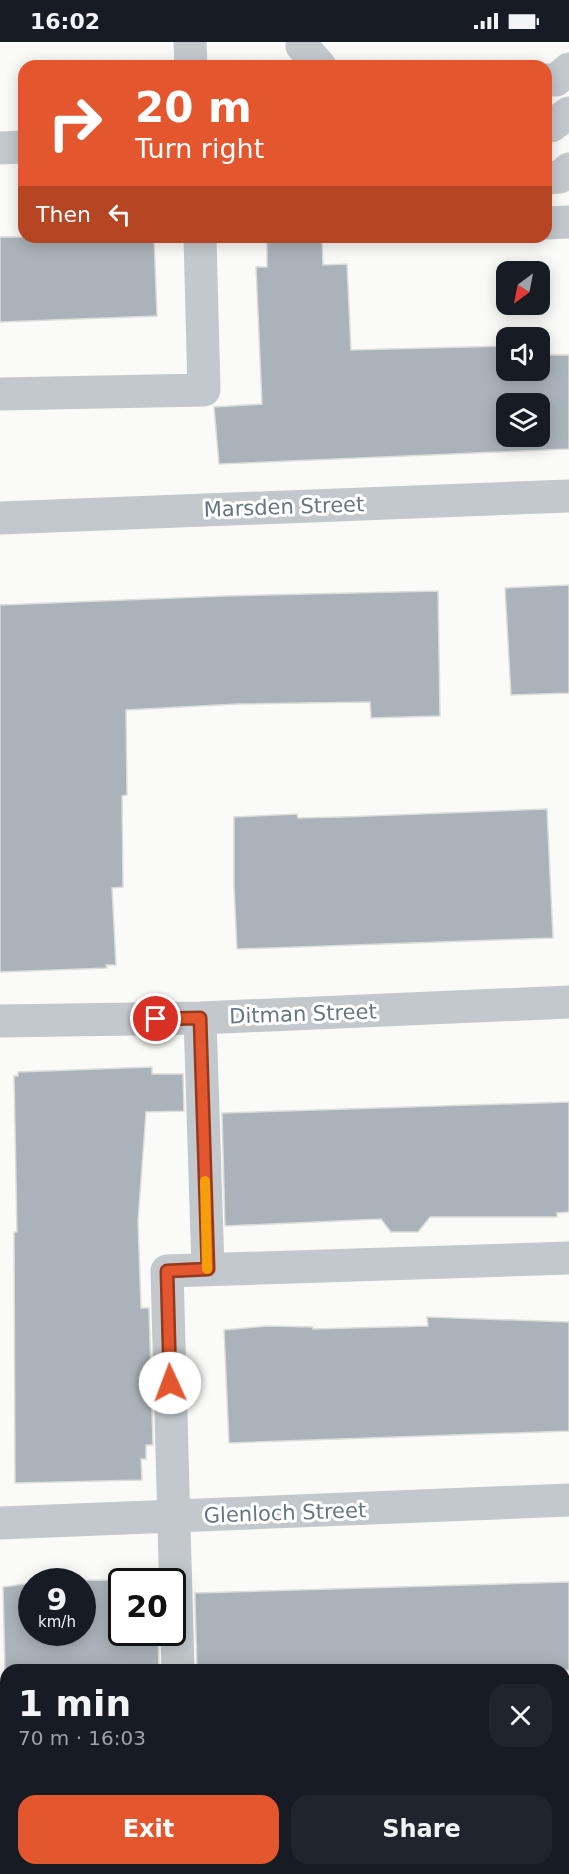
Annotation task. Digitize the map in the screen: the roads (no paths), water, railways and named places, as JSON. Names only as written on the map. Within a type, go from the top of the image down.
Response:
[{"type":"street","points":[[190,42],[191,60]]},
{"type":"street","points":[[552,80],[556,80],[569,69]]},
{"type":"street","points":[[552,125],[569,113]]},
{"type":"street","points":[[0,148],[18,147]]},
{"type":"street","points":[[552,178],[560,177],[569,169]]},
{"type":"street","points":[[552,223],[569,222]]},
{"type":"street","points":[[0,394],[204,390],[200,243]]},
{"type":"street","name":"Marsden Street","points":[[0,518],[569,496]]},
{"type":"street","name":"Ditman Street","points":[[0,1021],[200,1018],[569,1002]]},
{"type":"street","points":[[200,1018],[208,1269]]},
{"type":"street","points":[[178,1664],[167,1271],[569,1258]]},
{"type":"street","name":"Glenloch Street","points":[[0,1523],[569,1500]]}]
